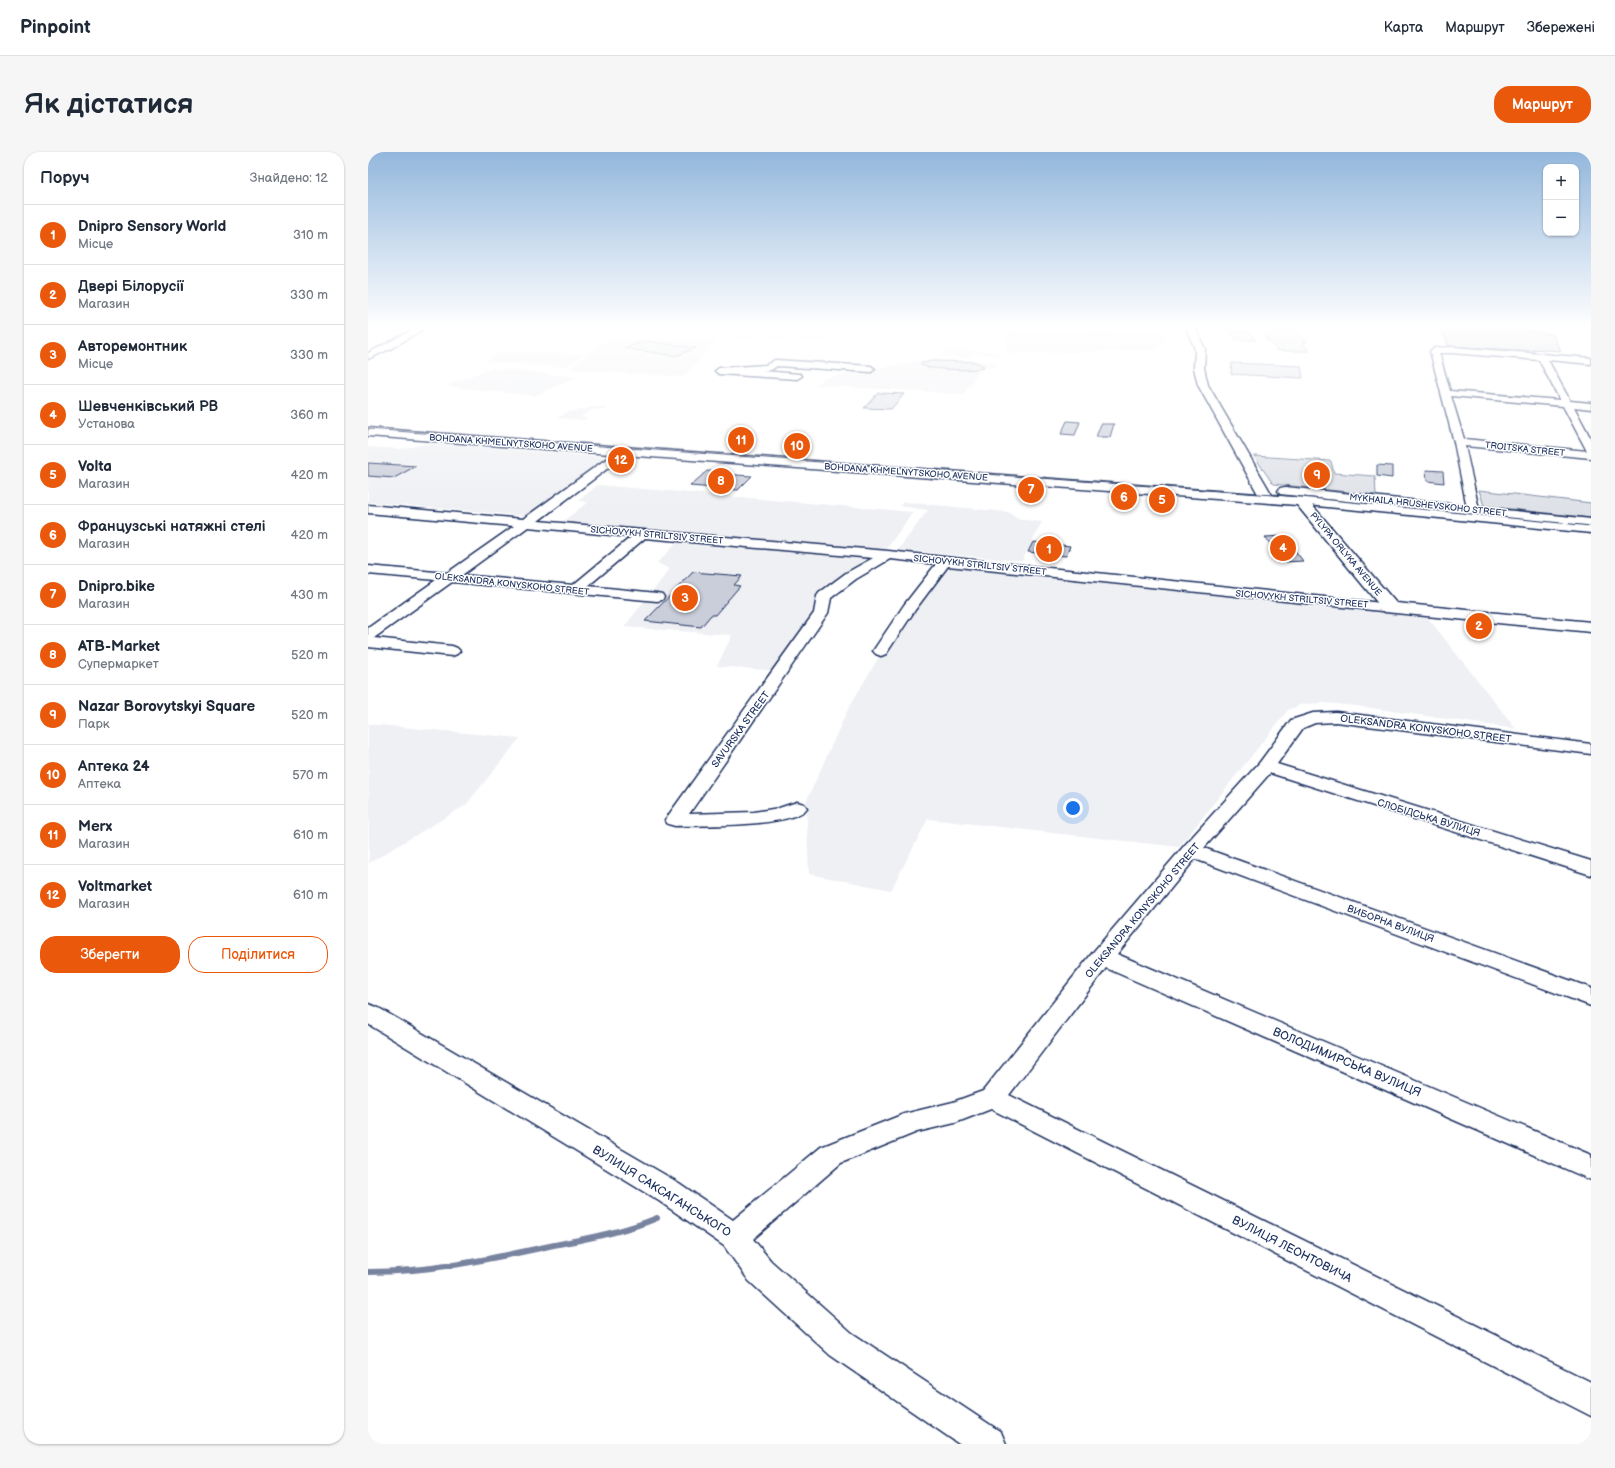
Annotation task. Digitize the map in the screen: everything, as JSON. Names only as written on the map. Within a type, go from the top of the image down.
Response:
[{"type":"main road","points":[[1204,388],[1266,494]]},
{"type":"main road","name":"BOHDANA KHMELNYTSKOHO AVENUE","points":[[368,425],[629,448]]},
{"type":"main road","name":"BOHDANA KHMELNYTSKOHO AVENUE","points":[[368,432],[629,448],[1266,494],[1301,501]]},
{"type":"main road","name":"MYKHAILA HRUSHEVSKOHO STREET","points":[[1266,494],[1474,514],[1591,523]]},
{"type":"main road","name":"PYLYPA ORLYKA AVENUE","points":[[1301,501],[1391,608]]},
{"type":"main road","name":"SICHOVYKH STRILTSIV STREET","points":[[1391,608],[1591,627]]},
{"type":"street","points":[[1444,388],[1459,442],[1474,514]]},
{"type":"street","points":[[1558,388],[1591,450]]},
{"type":"street","points":[[1445,393],[1591,406]]},
{"type":"street","name":"TROITSKA STREET","points":[[1459,442],[1591,455]]},
{"type":"street","points":[[368,635],[528,522],[629,448]]},
{"type":"street","name":"MYKHAILA HRUSHEVSKOHO STREET","points":[[1301,501],[1474,514],[1591,529]]},
{"type":"street","name":"SICHOVYKH STRILTSIV STREET","points":[[368,509],[888,555],[1391,608]]},
{"type":"street","points":[[576,590],[642,534]]},
{"type":"street","name":"SAVURSKA STREET","points":[[797,808],[782,814],[738,818],[675,820],[821,613],[824,596],[851,576],[888,555]]},
{"type":"street","points":[[882,651],[909,608],[945,561]]},
{"type":"street","name":"OLEKSANDRA KONYSKOHO STREET","points":[[368,570],[657,598]]},
{"type":"street","points":[[368,642],[452,651]]},
{"type":"street","name":"OLEKSANDRA KONYSKOHO STREET","points":[[992,1098],[1102,957],[1191,850],[1266,766],[1297,724],[1313,718],[1336,717],[1591,749]]},
{"type":"street","name":"СЛОБІДСЬКА ВУЛИЦЯ","points":[[1266,766],[1591,868]]},
{"type":"street","name":"ВИБОРНА ВУЛИЦЯ","points":[[1191,850],[1591,997]]},
{"type":"street","name":"ВОЛОДИМИРСЬКА ВУЛИЦЯ","points":[[1102,957],[1591,1168]]},
{"type":"street","name":"ВУЛИЦЯ САКСАГАНСЬКОГО","points":[[368,1013],[669,1192],[734,1237],[760,1271],[841,1344],[989,1444]]},
{"type":"street","points":[[734,1237],[831,1155],[912,1122],[955,1112],[992,1098]]},
{"type":"street","name":"ВУЛИЦЯ ЛЕОНТОВИЧА","points":[[992,1098],[1591,1399]]},
{"type":"shaded area","points":[[465,388],[551,388],[534,396]]},
{"type":"shaded area","points":[[870,388],[968,388],[964,394]]},
{"type":"shaded area","points":[[878,393],[904,394],[891,409],[864,408]]},
{"type":"shaded area","points":[[595,407],[607,408],[604,410],[593,409],[580,417],[587,418],[583,420],[557,418],[568,412]]},
{"type":"shaded area","points":[[432,443],[608,457],[526,516],[368,502],[368,447],[400,449]]},
{"type":"shaded area","points":[[1254,456],[1331,461],[1334,473],[1374,476],[1376,495],[1274,484]]},
{"type":"shaded area","points":[[598,485],[913,512],[885,551],[561,523],[588,502],[578,501]]},
{"type":"shaded area","points":[[1479,490],[1591,503],[1591,518],[1484,506]]},
{"type":"shaded area","points":[[903,502],[1008,512],[1018,519],[1042,522],[1022,561],[898,550],[928,510],[900,506]]},
{"type":"shaded area","points":[[680,540],[875,558],[820,595],[818,613],[777,671],[717,666],[732,635],[624,627],[670,569],[657,563]]},
{"type":"shaded area","points":[[946,566],[1428,618],[1516,729],[1357,706],[1324,703],[1302,704],[1288,710],[1179,847],[928,819],[891,890],[809,874],[806,802],[848,709],[899,623]]},
{"type":"shaded area","points":[[368,724],[520,738],[466,805],[369,863]]},
{"type":"building","points":[[1067,421],[1080,422],[1075,435],[1061,434]]},
{"type":"building","points":[[1101,424],[1114,424],[1110,437],[1096,437]]},
{"type":"building","points":[[368,463],[416,466],[394,478],[368,476]]},
{"type":"building","points":[[1377,465],[1392,466],[1392,478],[1377,476]]},
{"type":"building","points":[[1426,470],[1443,471],[1444,483],[1427,481]]},
{"type":"building","points":[[707,471],[723,472],[721,474],[752,476],[738,490],[690,486]]},
{"type":"building","points":[[1284,536],[1303,561],[1284,562],[1265,537]]},
{"type":"building","points":[[1033,542],[1070,546],[1066,556],[1028,552]]},
{"type":"building","points":[[693,572],[742,576],[734,585],[740,586],[715,615],[711,615],[701,627],[645,621]]},
{"type":"waterway","points":[[368,1272],[435,1268],[479,1261],[602,1235],[630,1228],[657,1218]]},
{"type":"tram line","points":[[368,429],[1301,497],[1591,526]]},
{"type":"place","name":"Merx","points":[[741,440]]},
{"type":"place","name":"Аптека 24","points":[[797,446]]},
{"type":"place","name":"Voltmarket","points":[[621,460]]},
{"type":"place","name":"Nazar Borovytskyi Square","points":[[1317,475]]},
{"type":"place","name":"ATB-Market","points":[[721,481]]},
{"type":"place","name":"Dnipro.bike","points":[[1031,490]]},
{"type":"place","name":"Французські натяжні стелі","points":[[1124,497]]},
{"type":"place","name":"Volta","points":[[1162,500]]},
{"type":"place","name":"Шевченківський РВ","points":[[1283,548]]},
{"type":"place","name":"Dnipro Sensory World","points":[[1049,549]]},
{"type":"place","name":"Авторемонтник","points":[[685,598]]},
{"type":"place","name":"Двері Білорусії","points":[[1479,626]]}]
